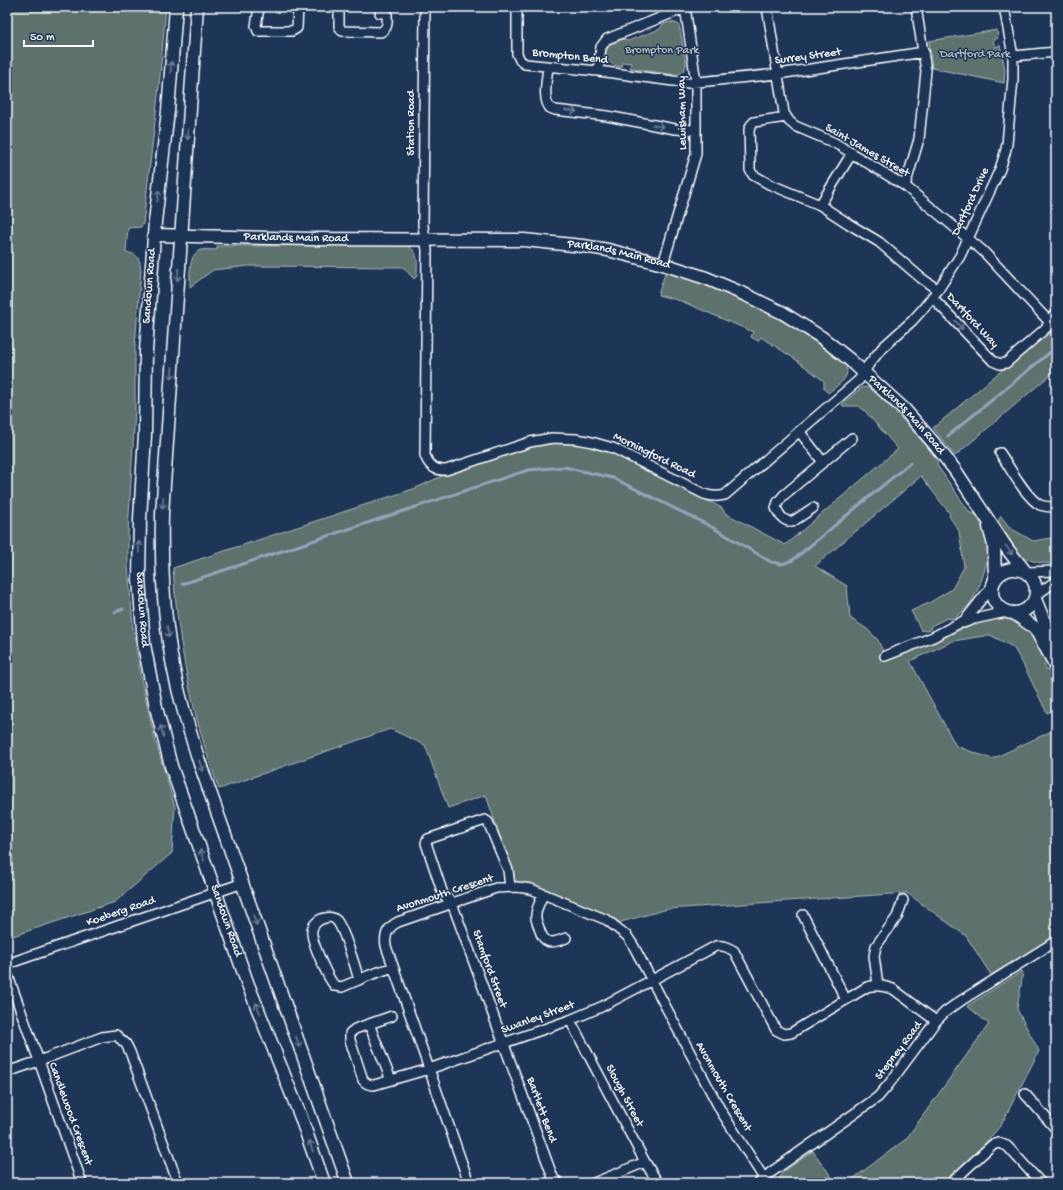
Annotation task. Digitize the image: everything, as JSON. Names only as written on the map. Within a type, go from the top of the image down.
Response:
[{"type":"main road","name":"Sandown Road","points":[[176,7],[168,111],[154,235],[146,351],[145,435],[140,519],[139,579],[144,644],[156,708],[171,766],[247,982],[300,1115],[324,1183]]},
{"type":"main road","name":"Sandown Road","points":[[197,7],[162,514],[164,601],[171,655],[184,710],[199,761],[348,1183]]},
{"type":"main road","name":"Parklands Main Road","points":[[154,235],[425,240],[524,240],[608,250],[664,264],[712,281],[746,295],[783,313],[821,337],[850,360],[904,409],[955,470],[1008,550],[1025,571]]},
{"type":"main road","name":"Parklands Main Road","points":[[972,494],[991,530],[995,558],[994,583]]},
{"type":"main road","points":[[1056,652],[1044,624],[1036,597],[1036,585],[1031,575],[1018,568],[1007,569],[1002,572],[994,583],[992,596],[994,601],[1002,609],[1010,612],[1036,628],[1056,666]]},
{"type":"main road","points":[[1010,612],[1020,612],[1026,609],[1032,605],[1036,597]]},
{"type":"street","points":[[260,8],[256,26],[258,31],[292,31],[297,28],[298,7]]},
{"type":"street","points":[[338,7],[338,26],[342,31],[381,32],[385,30],[386,26],[386,12],[380,12],[380,7]]},
{"type":"street","name":"Station Road","points":[[425,7],[423,226],[425,240]]},
{"type":"street","name":"Brompton Bend","points":[[516,7],[516,51],[520,60],[525,64],[598,71],[675,82],[696,82]]},
{"type":"street","points":[[767,7],[784,113],[786,117],[754,122],[751,125],[749,130],[750,170],[753,175],[769,184],[820,205],[879,242],[935,293]]},
{"type":"street","points":[[905,186],[919,139],[926,72],[916,7]]},
{"type":"street","name":"Dartford Drive","points":[[863,372],[883,347],[912,321],[935,293],[960,256],[1000,168],[1005,153],[1013,79],[1013,56],[1004,7]]},
{"type":"street","points":[[598,71],[601,47],[607,39],[685,8]]},
{"type":"street","name":"Lewisham Way","points":[[664,264],[696,154],[696,82],[685,8]]},
{"type":"street","name":"Surrey Street","points":[[696,82],[778,74],[924,52]]},
{"type":"street","points":[[1013,56],[1056,52]]},
{"type":"street","points":[[548,67],[545,95],[546,102],[550,108],[555,110],[607,116],[675,129],[696,130]]},
{"type":"street","name":"Saint James Street","points":[[786,117],[795,126],[835,143],[905,186],[983,251],[1056,329]]},
{"type":"street","points":[[820,205],[852,153]]},
{"type":"street","name":"Morningford Road","points":[[425,240],[427,250],[425,455],[430,465],[437,469],[446,470],[530,442],[552,438],[588,440],[613,448],[704,494],[712,497],[718,497],[725,494],[859,380],[863,372]]},
{"type":"street","name":"Dartford Way","points":[[935,293],[997,364],[1006,363],[1046,328],[1049,322]]},
{"type":"street","points":[[1049,322],[1056,314]]},
{"type":"street","points":[[799,431],[823,462]]},
{"type":"street","points":[[813,508],[792,522],[787,522],[782,518],[776,508],[778,502],[784,495],[852,438]]},
{"type":"street","points":[[1000,453],[1030,496],[1041,505],[1056,507]]},
{"type":"street","points":[[1025,571],[1056,571]]},
{"type":"street","points":[[1036,597],[1056,581]]},
{"type":"street","points":[[947,630],[965,620],[994,583]]},
{"type":"street","points":[[885,656],[974,619],[1010,612]]},
{"type":"street","name":"Stamford Street","points":[[503,1043],[452,903],[442,894],[426,843],[428,840],[485,820],[488,822],[508,870],[510,887]]},
{"type":"street","name":"Koeberg Road","points":[[7,964],[243,883]]},
{"type":"street","name":"Avonmouth Crescent","points":[[469,1183],[385,944],[387,932],[391,926],[398,922],[496,888],[510,887],[531,889],[607,920],[627,936],[652,980],[721,1112],[763,1182]]},
{"type":"street","points":[[543,894],[536,915],[541,936],[552,942],[566,938]]},
{"type":"street","points":[[878,985],[874,956],[876,946],[897,917],[903,900]]},
{"type":"street","points":[[803,915],[846,1000],[867,987],[878,985],[893,989],[936,1021]]},
{"type":"street","points":[[359,980],[337,920],[332,918],[322,918],[315,923],[312,928],[312,934],[322,963],[335,986],[342,987],[393,967]]},
{"type":"street","name":"Stepney Road","points":[[763,1182],[770,1173],[878,1097],[890,1084],[936,1021],[945,1012],[1056,941]]},
{"type":"street","name":"Swanley Street","points":[[392,1016],[369,1024],[350,1033],[349,1037],[363,1080],[366,1084],[374,1085],[429,1069],[570,1020],[601,1007],[716,946],[721,945],[734,951],[778,1032],[784,1034],[791,1033],[846,1000]]},
{"type":"street","points":[[7,973],[39,1061],[102,1037],[116,1035],[126,1044],[178,1183]]},
{"type":"street","name":"Slough Street","points":[[570,1020],[645,1162],[658,1183]]},
{"type":"street","points":[[369,1024],[391,1080]]},
{"type":"street","name":"Bartlett Bend","points":[[503,1043],[552,1175],[559,1183]]},
{"type":"street","name":"Candlewood Crescent","points":[[7,1072],[39,1061],[82,1183]]},
{"type":"street","points":[[1025,1094],[1056,1129]]},
{"type":"street","points":[[951,1183],[992,1145],[999,1143],[1007,1146],[1041,1183]]},
{"type":"street","points":[[594,1183],[645,1162]]},
{"type":"green space","points":[[7,7],[166,7],[159,87],[143,224],[141,227],[128,228],[126,252],[134,254],[138,257],[141,270],[135,346],[135,410],[128,533],[128,565],[133,627],[142,683],[155,739],[175,807],[172,853],[115,902],[7,938]]},
{"type":"green space","name":"Brompton Park","points":[[671,22],[678,24],[680,29],[686,64],[685,69],[681,73],[675,75],[630,68],[631,63],[622,62],[621,67],[607,60],[606,53],[610,45],[623,39],[628,41],[660,29],[663,24]]},
{"type":"green space","name":"Dartford Park","points":[[997,30],[998,38],[993,40],[995,47],[1000,45],[1005,69],[1004,83],[932,68],[929,41]]},
{"type":"green space","points":[[405,245],[413,250],[417,258],[417,276],[414,279],[403,267],[249,266],[213,270],[190,287],[190,271],[194,256],[201,250],[217,250],[217,246]]},
{"type":"green space","points":[[666,270],[734,296],[788,324],[839,358],[846,366],[847,374],[840,383],[828,393],[824,388],[824,381],[795,359],[761,337],[758,341],[751,337],[753,332],[681,301],[658,295]]},
{"type":"green space","points":[[1050,332],[1056,338],[1056,370],[955,456],[933,428],[1046,333]]},
{"type":"green space","points":[[867,387],[872,389],[925,444],[938,460],[937,465],[970,513],[975,514],[987,540],[988,547],[984,574],[973,599],[963,611],[952,619],[947,618],[931,626],[930,630],[921,630],[911,611],[929,603],[952,589],[964,567],[959,531],[949,516],[950,514],[921,476],[815,566],[847,586],[850,618],[867,629],[878,640],[887,661],[933,643],[969,626],[993,619],[1005,619],[1030,630],[1029,631],[1041,650],[1047,670],[1048,669],[1053,679],[1055,678],[1056,680],[1056,709],[1047,713],[1013,647],[990,635],[953,641],[910,661],[956,746],[992,759],[1056,729],[1056,936],[991,975],[966,936],[907,893],[668,909],[617,923],[534,886],[515,882],[486,795],[448,808],[425,745],[390,729],[219,789],[201,734],[188,680],[178,625],[173,568],[416,488],[442,476],[528,447],[552,443],[575,443],[609,450],[722,508],[725,513],[785,545],[898,449],[864,410],[858,406],[843,406],[842,404],[861,388]]},
{"type":"green space","points":[[1001,516],[1010,528],[1033,541],[1056,537],[1056,564],[1038,562],[1020,555],[1011,544],[998,521]]},
{"type":"green space","points":[[1022,971],[1023,973],[1017,1009],[1039,1051],[1001,1125],[984,1145],[944,1183],[779,1183],[783,1172],[813,1151],[833,1179],[850,1181],[906,1139],[989,1024],[967,1006]]},
{"type":"waterway","points":[[948,436],[1054,349]]},
{"type":"waterway","points":[[182,584],[528,470],[564,467],[613,478],[710,526],[771,562],[782,564],[793,560],[910,463]]},
{"type":"waterway","points":[[115,612],[123,609]]}]
